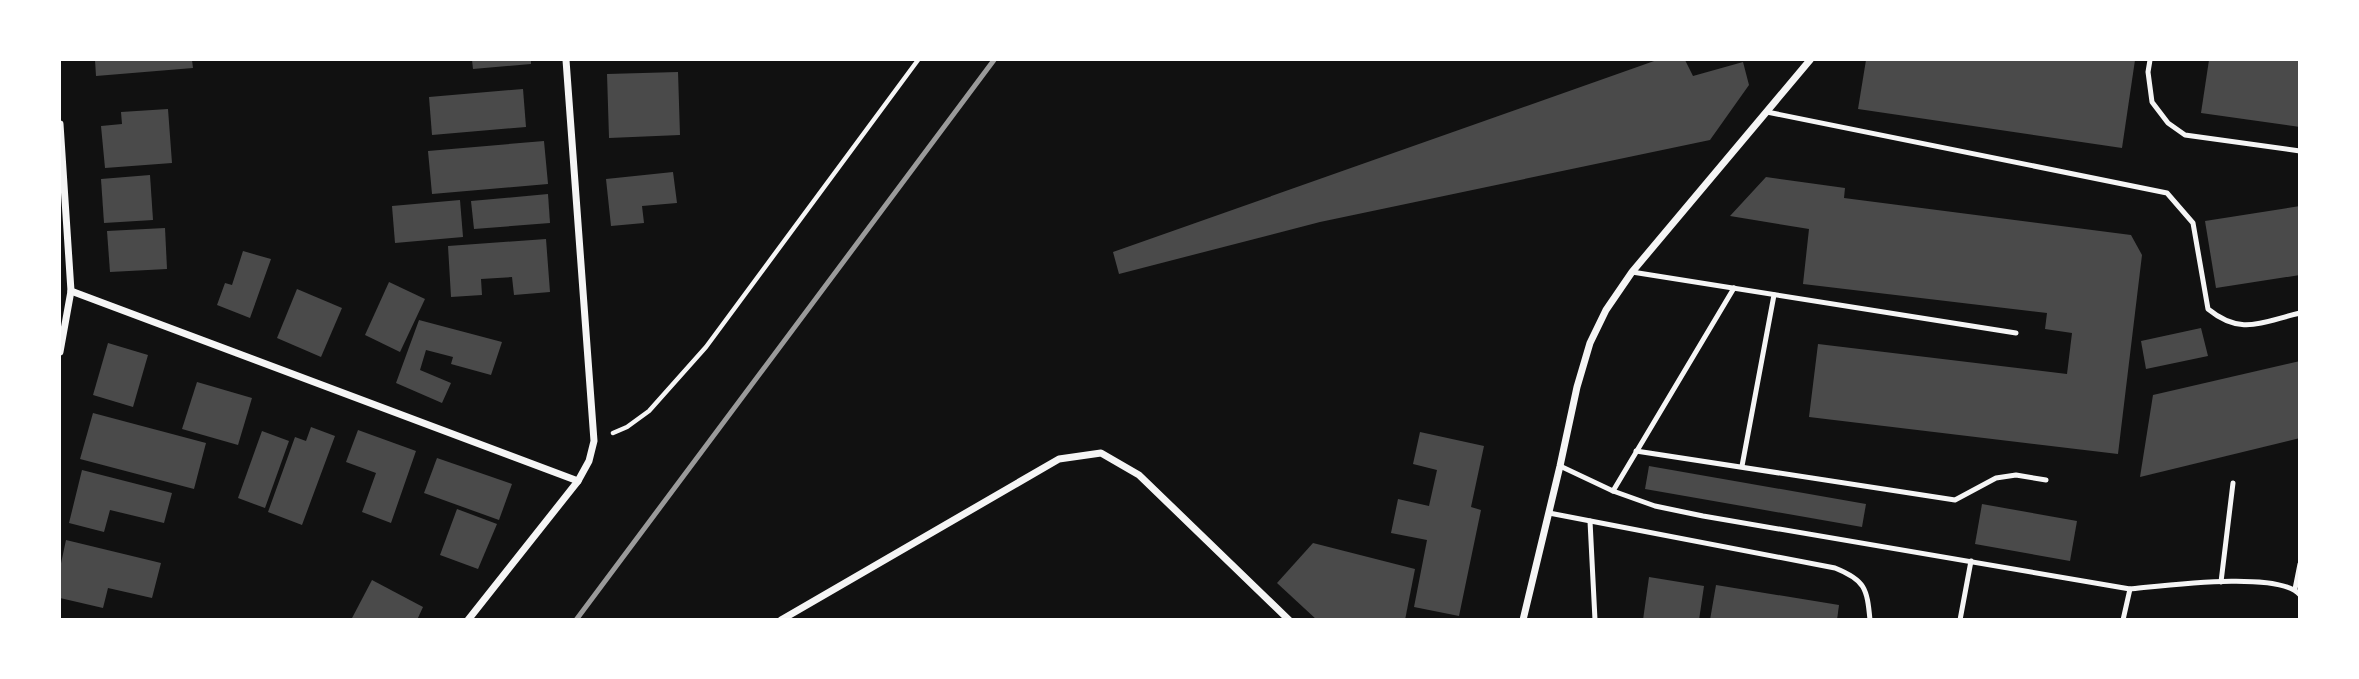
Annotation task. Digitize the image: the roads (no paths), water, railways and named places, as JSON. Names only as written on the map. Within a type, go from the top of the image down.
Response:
[{"type":"street","points":[[468,620],[578,481],[589,461],[594,441],[566,60]]},
{"type":"street","points":[[1523,620],[1577,387],[1606,310],[1632,272],[1810,60]]},
{"type":"street","points":[[60,124],[72,291],[60,352]]},
{"type":"street","points":[[72,291],[578,481]]},
{"type":"street","points":[[781,620],[1059,459],[1101,453],[1139,475],[1289,620]]},
{"type":"lane","points":[[2150,60],[2148,72],[2152,102],[2168,123],[2185,135],[2300,151]]},
{"type":"lane","points":[[1767,112],[2167,193],[2193,223],[2208,309],[2222,321],[2240,327],[2300,313]]},
{"type":"lane","points":[[1632,272],[2016,333]]},
{"type":"lane","points":[[1613,491],[1734,288]]},
{"type":"lane","points":[[1742,466],[1774,295]]},
{"type":"lane","points":[[1636,450],[1955,500],[1996,478],[2016,475],[2046,480]]},
{"type":"lane","points":[[1560,466],[1613,491],[1655,506],[1703,516],[2130,589],[2194,582],[2263,581],[2295,589],[2300,595]]},
{"type":"lane","points":[[2221,582],[2233,484]]},
{"type":"lane","points":[[1549,513],[1835,568],[1855,576],[1862,585],[1868,596],[1870,620]]},
{"type":"lane","points":[[1590,521],[1595,620]]},
{"type":"lane","points":[[1960,620],[1970,561]]},
{"type":"lane","points":[[2295,589],[2300,564]]},
{"type":"lane","points":[[2123,620],[2130,589]]},
{"type":"railway","points":[[576,620],[994,60]]}]
